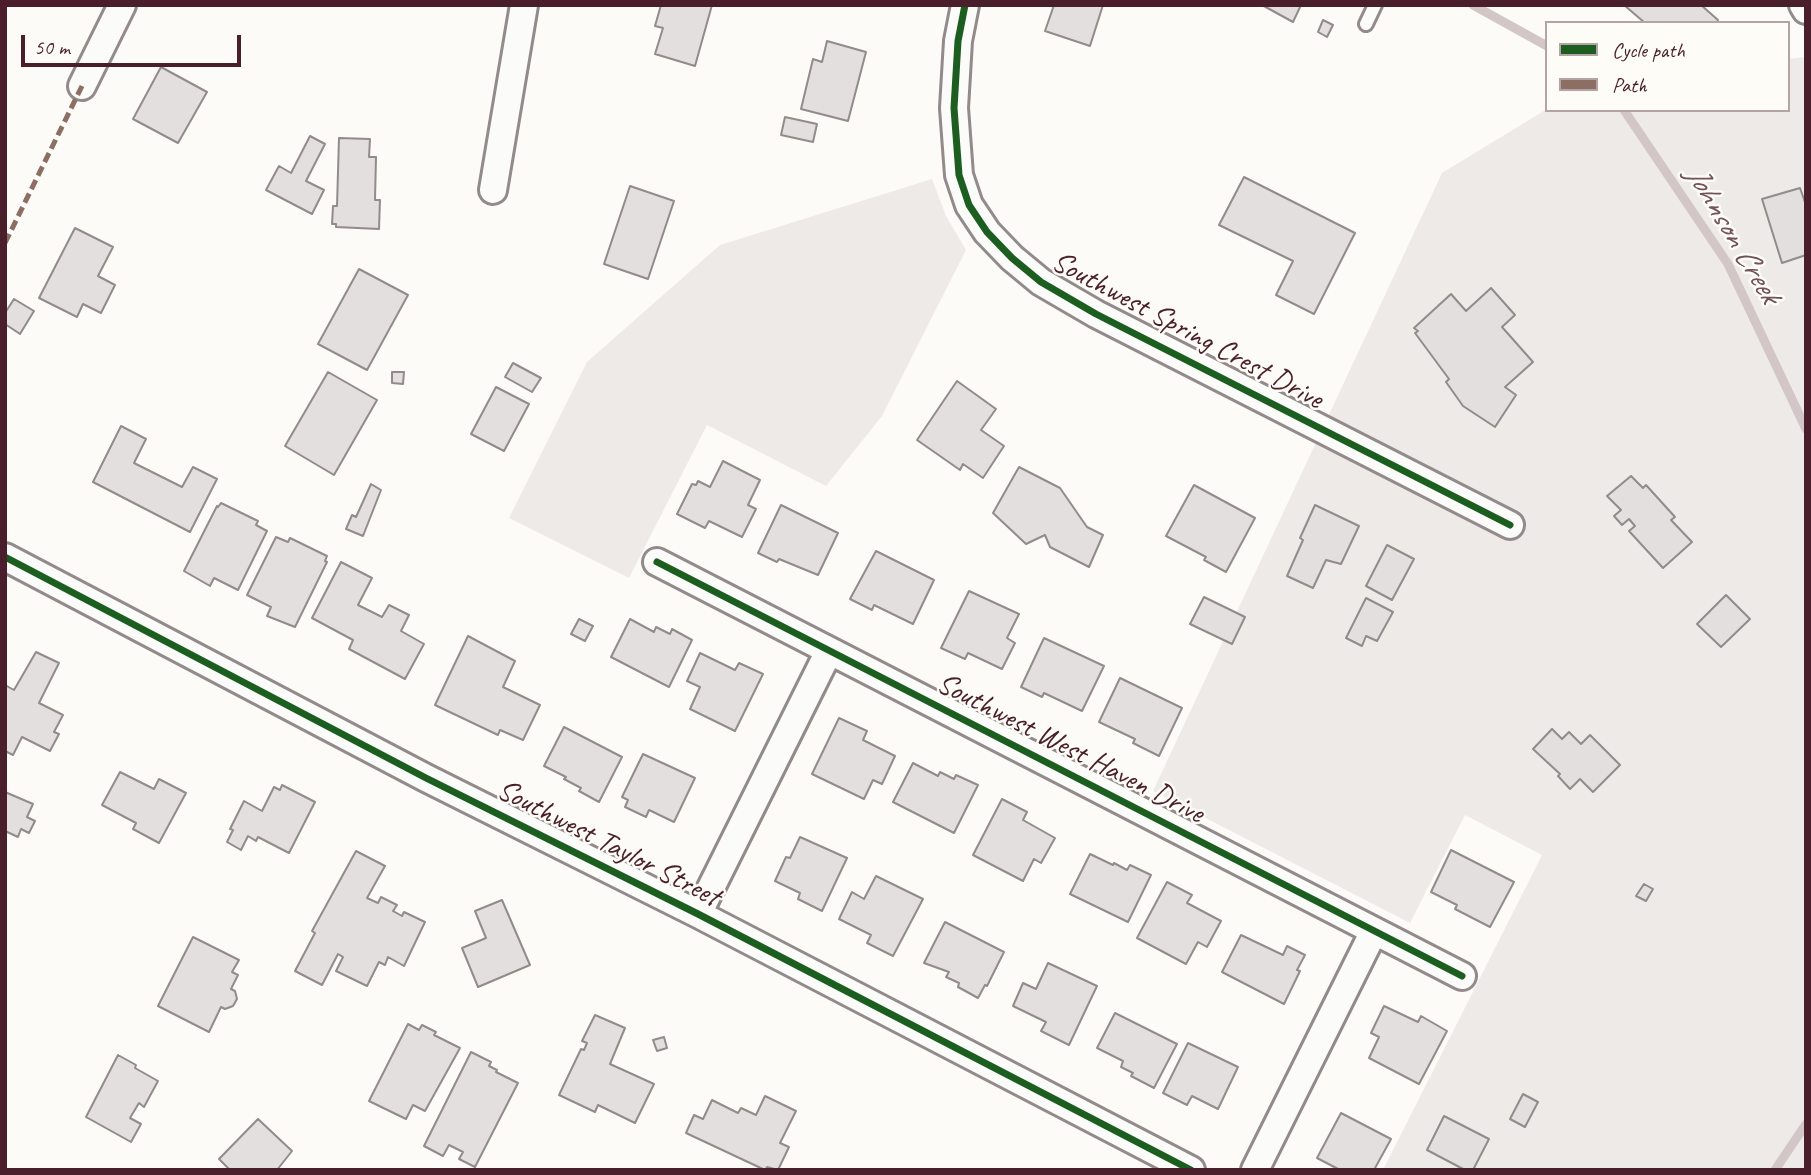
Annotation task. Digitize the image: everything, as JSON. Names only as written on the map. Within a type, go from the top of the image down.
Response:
[{"type":"street","points":[[82,86],[122,5]]},
{"type":"street","points":[[493,190],[524,5]]},
{"type":"street","name":"Southwest Spring Crest Drive","points":[[965,5],[958,41],[954,108],[959,175],[969,205],[987,232],[1012,258],[1041,282],[1096,314],[1510,525]]},
{"type":"street","points":[[1802,5],[1806,10]]},
{"type":"street","name":"Southwest Taylor Street","points":[[5,557],[426,778],[698,914],[1191,1170]]},
{"type":"street","name":"Southwest West Haven Drive","points":[[657,562],[1462,976]]},
{"type":"street","points":[[698,914],[830,651]]},
{"type":"street","points":[[1255,1170],[1374,931]]},
{"type":"lane","points":[[1366,24],[1375,5]]},
{"type":"shaded area","points":[[1806,57],[1806,1170],[1383,1170],[1542,855],[1465,815],[1410,923],[1153,791],[1442,173],[1545,110],[1790,112],[1790,59]]},
{"type":"shaded area","points":[[932,179],[946,216],[966,250],[882,416],[826,486],[707,425],[629,578],[509,518],[587,362],[720,245]]},
{"type":"building","points":[[661,5],[712,5],[695,66],[655,54],[663,28],[655,26]]},
{"type":"building","points":[[1054,5],[1103,5],[1090,46],[1045,31]]},
{"type":"building","points":[[1262,5],[1301,5],[1293,22]]},
{"type":"building","points":[[1624,5],[1701,5],[1718,20],[1718,21],[1643,21]]},
{"type":"building","points":[[1323,20],[1333,25],[1327,37],[1318,32]]},
{"type":"building","points":[[827,41],[866,52],[848,121],[801,109],[813,59],[822,62]]},
{"type":"building","points":[[161,67],[207,92],[178,143],[133,119]]},
{"type":"building","points":[[785,117],[817,124],[813,142],[781,135]]},
{"type":"building","points":[[310,136],[325,144],[306,181],[324,190],[312,214],[266,190],[279,166],[291,173]]},
{"type":"building","points":[[339,138],[370,139],[369,157],[376,157],[375,200],[380,200],[379,229],[336,227],[336,224],[332,224],[333,206],[337,206]]},
{"type":"building","points":[[1244,177],[1355,233],[1314,314],[1276,295],[1293,261],[1219,225]]},
{"type":"building","points":[[630,186],[674,201],[648,279],[604,264]]},
{"type":"building","points":[[1800,188],[1806,205],[1806,255],[1782,263],[1762,199]]},
{"type":"building","points":[[75,228],[113,247],[98,276],[115,285],[101,313],[83,304],[77,317],[39,298]]},
{"type":"building","points":[[359,269],[408,295],[367,370],[318,344]]},
{"type":"building","points":[[1491,288],[1515,315],[1502,327],[1533,362],[1505,387],[1516,395],[1495,427],[1463,406],[1446,382],[1449,379],[1414,328],[1451,294],[1466,311]]},
{"type":"building","points":[[14,299],[34,311],[20,334],[5,324],[5,313]]},
{"type":"building","points":[[513,363],[541,378],[532,392],[505,377]]},
{"type":"building","points":[[328,372],[377,400],[334,475],[285,446]]},
{"type":"building","points":[[392,372],[404,372],[403,384],[392,383]]},
{"type":"building","points":[[957,381],[996,409],[981,430],[1004,446],[983,478],[963,464],[960,470],[917,440]]},
{"type":"building","points":[[496,387],[529,404],[504,451],[471,434]]},
{"type":"building","points":[[121,426],[146,439],[134,463],[182,487],[193,467],[217,479],[190,532],[93,482]]},
{"type":"building","points":[[723,461],[760,480],[748,505],[756,509],[742,537],[709,521],[705,528],[677,514],[692,484],[696,485],[698,481],[710,487]]},
{"type":"building","points":[[1019,467],[1060,488],[1087,527],[1103,535],[1089,567],[1050,547],[1045,535],[1026,544],[993,513]]},
{"type":"building","points":[[1631,476],[1643,488],[1646,485],[1675,517],[1671,520],[1692,542],[1663,568],[1629,531],[1635,526],[1629,519],[1622,525],[1614,516],[1621,510],[1607,496]]},
{"type":"building","points":[[371,484],[381,490],[363,536],[346,529],[352,515],[356,517]]},
{"type":"building","points":[[1194,485],[1255,518],[1226,572],[1204,560],[1206,557],[1166,536]]},
{"type":"building","points":[[221,503],[258,521],[256,525],[267,531],[238,590],[214,578],[210,586],[184,571]]},
{"type":"building","points":[[781,505],[838,533],[818,575],[758,553]]},
{"type":"building","points":[[1315,505],[1359,526],[1341,564],[1326,560],[1313,588],[1287,576]]},
{"type":"building","points":[[276,537],[288,542],[290,538],[327,556],[327,562],[295,627],[267,616],[271,607],[247,595]]},
{"type":"building","points":[[1387,545],[1414,559],[1392,600],[1366,586]]},
{"type":"building","points":[[876,551],[934,580],[913,624],[874,605],[872,610],[850,599]]},
{"type":"building","points":[[341,562],[372,578],[358,605],[382,617],[389,605],[409,615],[401,631],[424,644],[405,679],[349,649],[353,640],[312,618]]},
{"type":"building","points":[[969,591],[1019,614],[1007,638],[1015,643],[1002,669],[968,653],[965,659],[941,648]]},
{"type":"building","points":[[1726,595],[1750,619],[1721,647],[1697,624]]},
{"type":"building","points":[[1204,597],[1245,617],[1232,644],[1190,624]]},
{"type":"building","points":[[1366,598],[1393,612],[1377,641],[1366,636],[1362,646],[1346,638]]},
{"type":"building","points":[[579,619],[593,626],[585,641],[571,634]]},
{"type":"building","points":[[630,619],[654,632],[656,627],[670,634],[672,629],[692,640],[669,687],[611,657]]},
{"type":"building","points":[[468,636],[515,661],[503,687],[540,705],[523,740],[500,730],[498,735],[435,705]]},
{"type":"building","points":[[1044,638],[1104,666],[1082,711],[1044,693],[1042,697],[1021,687]]},
{"type":"building","points":[[36,652],[59,663],[39,703],[63,715],[54,732],[59,734],[50,751],[22,737],[13,755],[5,751],[5,685],[14,690]]},
{"type":"building","points":[[700,653],[735,670],[739,663],[763,674],[735,731],[690,709],[700,687],[687,681]]},
{"type":"building","points":[[1120,678],[1182,708],[1159,756],[1133,743],[1135,739],[1099,722]]},
{"type":"building","points":[[839,718],[867,731],[863,740],[895,756],[882,784],[873,780],[864,799],[812,774]]},
{"type":"building","points":[[564,727],[622,757],[599,802],[579,791],[581,788],[564,779],[566,777],[544,766]]},
{"type":"building","points":[[1552,729],[1562,739],[1569,732],[1581,744],[1590,735],[1620,765],[1593,792],[1580,779],[1570,789],[1558,776],[1560,774],[1533,749]]},
{"type":"building","points":[[643,754],[695,778],[674,822],[649,810],[646,817],[625,807],[628,800],[622,797]]},
{"type":"building","points":[[913,763],[938,776],[940,772],[954,779],[956,775],[978,785],[954,833],[893,802]]},
{"type":"building","points":[[120,772],[154,789],[159,779],[186,793],[159,843],[133,829],[136,823],[102,805]]},
{"type":"building","points":[[282,785],[315,802],[289,853],[258,837],[256,841],[248,836],[241,850],[227,842],[233,830],[230,829],[244,801],[262,811],[274,787],[280,790]]},
{"type":"building","points":[[5,792],[33,804],[27,817],[35,821],[29,833],[21,829],[18,837],[5,831]]},
{"type":"building","points":[[1002,799],[1027,812],[1023,820],[1055,838],[1041,863],[1034,859],[1023,881],[973,855]]},
{"type":"building","points":[[800,837],[847,858],[822,911],[798,899],[800,893],[775,881],[786,857],[790,858]]},
{"type":"building","points":[[1451,850],[1514,882],[1490,927],[1455,909],[1457,905],[1431,892]]},
{"type":"building","points":[[356,851],[385,866],[367,898],[378,903],[381,897],[397,905],[393,911],[402,916],[404,912],[425,922],[404,966],[388,957],[385,965],[379,962],[367,986],[336,971],[343,957],[338,954],[322,985],[295,971],[315,933],[312,931]]},
{"type":"building","points":[[1090,854],[1127,870],[1130,865],[1151,875],[1128,922],[1070,894]]},
{"type":"building","points":[[876,876],[923,899],[893,956],[867,943],[871,935],[839,919],[852,892],[864,899]]},
{"type":"building","points":[[1167,882],[1192,895],[1187,903],[1221,921],[1207,947],[1198,942],[1186,964],[1137,938]]},
{"type":"building","points":[[1644,884],[1653,889],[1646,901],[1636,896]]},
{"type":"building","points":[[502,900],[530,965],[478,987],[462,948],[486,938],[475,911]]},
{"type":"building","points":[[945,922],[1004,952],[978,998],[958,987],[959,983],[946,977],[949,972],[924,963]]},
{"type":"building","points":[[1241,935],[1283,955],[1287,946],[1305,955],[1284,1004],[1222,972]]},
{"type":"building","points":[[193,937],[239,960],[232,972],[238,975],[231,989],[235,991],[237,999],[233,1006],[225,1009],[221,1007],[209,1032],[158,1006]]},
{"type":"building","points":[[1048,963],[1097,986],[1069,1045],[1041,1031],[1046,1022],[1013,1006],[1023,983],[1036,989]]},
{"type":"building","points":[[1384,1006],[1418,1022],[1421,1016],[1447,1031],[1419,1084],[1369,1058],[1379,1037],[1371,1033]]},
{"type":"building","points":[[1115,1013],[1177,1044],[1154,1088],[1131,1076],[1133,1073],[1121,1067],[1123,1061],[1097,1048]]},
{"type":"building","points":[[595,1015],[625,1028],[610,1064],[654,1084],[635,1123],[598,1105],[595,1112],[559,1095],[581,1049],[584,1050],[587,1043],[582,1041]]},
{"type":"building","points":[[408,1024],[419,1030],[422,1025],[436,1032],[434,1035],[460,1048],[425,1111],[413,1105],[406,1119],[369,1101]]},
{"type":"building","points":[[664,1037],[667,1048],[657,1051],[653,1040]]},
{"type":"building","points":[[1188,1043],[1238,1067],[1218,1109],[1192,1096],[1187,1105],[1163,1093]]},
{"type":"building","points":[[471,1052],[491,1062],[489,1066],[497,1070],[496,1072],[518,1083],[475,1167],[459,1159],[463,1152],[449,1145],[443,1156],[424,1146]]},
{"type":"building","points":[[118,1055],[158,1081],[144,1107],[139,1103],[130,1118],[141,1124],[131,1142],[86,1117]]},
{"type":"building","points":[[1523,1094],[1538,1102],[1525,1127],[1510,1119]]},
{"type":"building","points":[[765,1096],[796,1111],[780,1143],[789,1147],[778,1170],[767,1167],[765,1170],[686,1133],[694,1115],[703,1119],[712,1100],[738,1113],[741,1108],[756,1115]]},
{"type":"building","points":[[1341,1113],[1391,1139],[1374,1170],[1340,1170],[1317,1158]]},
{"type":"building","points":[[1444,1116],[1489,1139],[1473,1170],[1465,1170],[1427,1150]]},
{"type":"building","points":[[258,1119],[292,1151],[277,1170],[230,1170],[219,1159]]},
{"type":"waterway","name":"Johnson Creek","points":[[1473,5],[1545,45]]},
{"type":"waterway","name":"Johnson Creek","points":[[1625,112],[1728,264],[1806,429]]},
{"type":"waterway","points":[[1775,1170],[1806,1124]]},
{"type":"marked path","points":[[5,243],[82,86]]},
{"type":"cycle path","points":[[965,5],[958,41],[954,108],[959,175],[969,205],[987,232],[1012,258],[1041,282],[1096,314],[1510,525]]},
{"type":"cycle path","points":[[5,557],[426,778],[698,914],[1191,1170]]},
{"type":"cycle path","points":[[657,562],[1462,976]]}]
